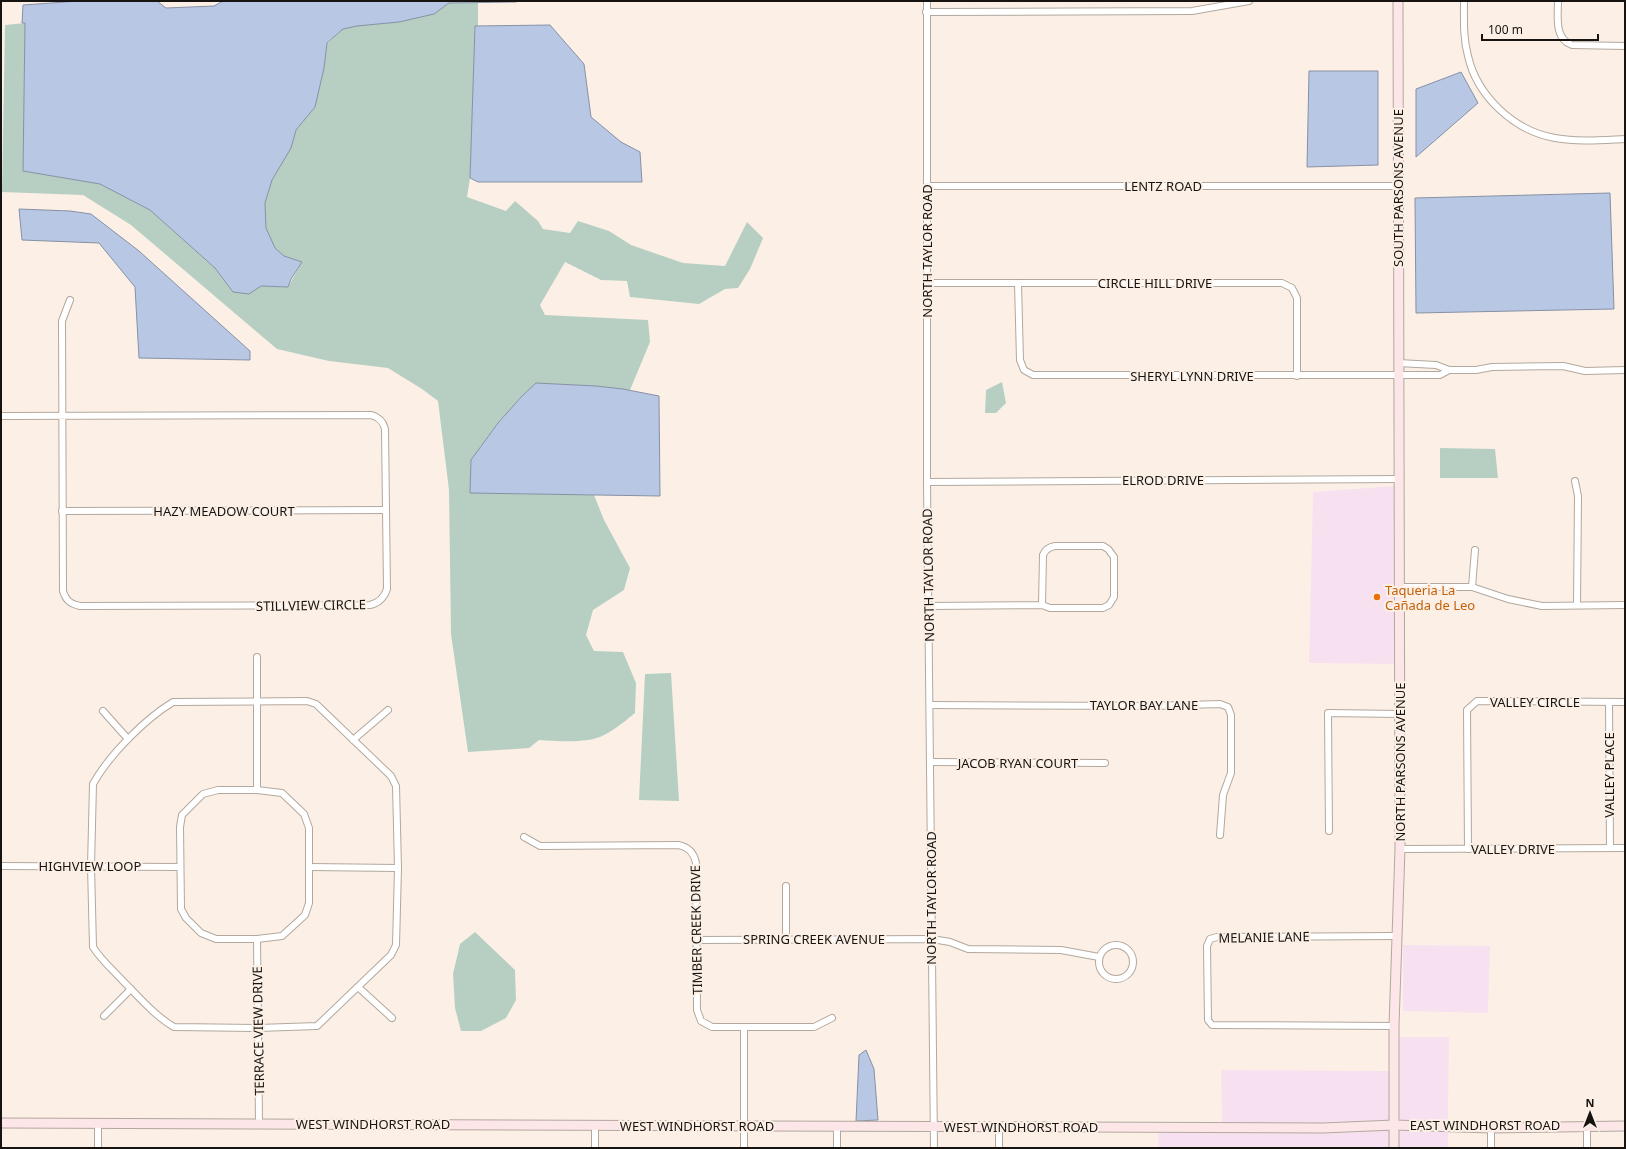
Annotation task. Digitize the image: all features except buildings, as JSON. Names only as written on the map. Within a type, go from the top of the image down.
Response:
[{"type":"street","name":"NORTH TAYLOR ROAD","points":[[926,1],[927,482],[934,1148]]},
{"type":"street","points":[[926,12],[1192,11],[1249,1]]},
{"type":"street","name":"SOUTH PARSONS AVENUE","points":[[1398,1],[1398,375]]},
{"type":"street","points":[[1464,1],[1464,39],[1468,58],[1474,74],[1482,88],[1492,102],[1504,114],[1518,124],[1534,132],[1553,138],[1572,140],[1625,139]]},
{"type":"street","points":[[1558,1],[1560,35],[1567,44],[1625,46]]},
{"type":"street","name":"LENTZ ROAD","points":[[927,186],[1398,186]]},
{"type":"street","name":"CIRCLE HILL DRIVE","points":[[927,283],[1287,284],[1295,292],[1297,298],[1297,376]]},
{"type":"street","name":"SHERYL LYNN DRIVE","points":[[1018,283],[1020,360],[1024,370],[1033,376],[1440,375],[1449,370]]},
{"type":"street","points":[[62,416],[62,321],[70,300]]},
{"type":"street","name":"SHERYL LYNN DRIVE","points":[[1398,363],[1436,364],[1449,370],[1476,370],[1492,367],[1563,366],[1585,371],[1625,370]]},
{"type":"street","name":"NORTH PARSONS AVENUE","points":[[1394,1148],[1394,1026],[1400,849],[1398,375]]},
{"type":"street","name":"STILLVIEW CIRCLE","points":[[1,416],[363,415],[376,416],[384,424],[385,429],[387,589],[385,595],[382,600],[376,604],[370,605],[80,606],[72,604],[68,601],[63,591],[62,416]]},
{"type":"street","name":"ELROD DRIVE","points":[[927,482],[1399,479]]},
{"type":"street","points":[[1575,481],[1578,496],[1577,605]]},
{"type":"street","name":"HAZY MEADOW COURT","points":[[62,512],[386,510]]},
{"type":"street","points":[[929,606],[1042,605],[1050,608],[1103,608],[1109,605],[1114,597],[1114,557],[1111,552],[1103,546],[1050,547],[1044,552],[1043,556],[1042,605]]},
{"type":"street","points":[[1472,587],[1475,550]]},
{"type":"street","points":[[1400,587],[1472,587],[1523,603],[1542,606],[1625,605]]},
{"type":"street","points":[[257,657],[257,790]]},
{"type":"street","points":[[257,701],[307,701],[316,704],[391,776],[396,786],[398,868],[396,945],[391,955],[317,1026],[258,1028],[174,1027],[163,1021],[131,989],[98,955],[93,946],[91,866],[93,784],[99,773],[128,739],[164,708],[174,702],[257,701]]},
{"type":"street","name":"VALLEY CIRCLE","points":[[1468,849],[1467,710],[1477,701],[1625,702]]},
{"type":"street","name":"VALLEY PLACE","points":[[1609,702],[1610,848]]},
{"type":"street","name":"TAYLOR BAY LANE","points":[[930,704],[1152,706],[1220,704],[1228,707],[1231,715],[1230,773],[1223,795],[1220,835]]},
{"type":"street","points":[[353,740],[388,710]]},
{"type":"street","points":[[102,711],[128,739]]},
{"type":"street","points":[[1328,831],[1328,713],[1400,714]]},
{"type":"street","name":"JACOB RYAN COURT","points":[[930,762],[1105,763]]},
{"type":"street","points":[[218,790],[257,790],[282,793],[304,814],[309,828],[309,903],[305,915],[282,936],[257,939],[216,940],[201,933],[186,918],[181,909],[180,827],[182,815],[203,794],[218,790]]},
{"type":"street","name":"TIMBER CREEK DRIVE","points":[[524,837],[540,846],[685,846],[691,850],[696,863],[698,1016],[706,1025],[712,1027],[744,1028],[814,1027],[832,1018]]},
{"type":"street","name":"VALLEY DRIVE","points":[[1400,849],[1625,848]]},
{"type":"street","name":"HIGHVIEW LOOP","points":[[1,866],[180,867]]},
{"type":"street","points":[[309,867],[398,868]]},
{"type":"street","points":[[786,886],[786,940]]},
{"type":"street","name":"MELANIE LANE","points":[[1394,1026],[1212,1025],[1209,1023],[1207,1015],[1207,946],[1210,939],[1217,937],[1397,936]]},
{"type":"street","name":"TERRACE VIEW DRIVE","points":[[257,939],[259,1124]]},
{"type":"street","name":"SPRING CREEK AVENUE","points":[[696,940],[932,939],[950,942],[968,949],[1061,950],[1099,958]]},
{"type":"street","points":[[1117,945],[1128,949],[1131,954],[1133,965],[1131,970],[1123,978],[1112,979],[1100,968],[1099,958],[1106,948],[1117,945]]},
{"type":"street","points":[[358,987],[392,1018]]},
{"type":"street","points":[[104,1016],[131,989]]},
{"type":"street","points":[[744,1028],[744,1148]]},
{"type":"street","name":"WEST WINDHORST ROAD","points":[[1,1123],[1338,1128],[1394,1125]]},
{"type":"street","points":[[98,1124],[98,1148]]},
{"type":"street","name":"EAST WINDHORST ROAD","points":[[1394,1125],[1491,1128],[1625,1126]]},
{"type":"street","points":[[595,1126],[595,1148]]},
{"type":"street","points":[[838,1126],[838,1148]]},
{"type":"street","points":[[1587,1126],[1587,1148]]},
{"type":"street","points":[[999,1127],[999,1148]]},
{"type":"street","points":[[1491,1128],[1491,1148]]},
{"type":"shaded area","points":[[1395,486],[1396,664],[1309,663],[1313,492]]},
{"type":"shaded area","points":[[1403,945],[1490,946],[1488,1013],[1403,1011]]},
{"type":"shaded area","points":[[1398,1037],[1449,1037],[1448,1122],[1398,1120]]},
{"type":"shaded area","points":[[1221,1070],[1390,1071],[1390,1120],[1338,1123],[1222,1123]]},
{"type":"shaded area","points":[[1390,1129],[1390,1148],[1159,1148],[1158,1132],[1338,1132]]},
{"type":"shaded area","points":[[1398,1129],[1448,1131],[1448,1148],[1398,1148]]},
{"type":"green space","points":[[449,3],[478,3],[478,26],[475,27],[470,178],[467,197],[506,211],[515,201],[538,221],[543,229],[570,233],[578,221],[609,231],[631,245],[683,263],[725,266],[747,222],[763,238],[750,269],[738,288],[725,289],[699,304],[630,297],[627,281],[601,280],[565,262],[540,305],[545,315],[648,320],[650,342],[630,390],[596,386],[536,383],[498,423],[471,460],[470,493],[594,495],[604,520],[630,568],[624,590],[593,610],[586,635],[594,651],[623,652],[636,683],[635,713],[608,733],[590,740],[539,740],[529,748],[468,752],[451,634],[449,490],[438,401],[422,389],[388,368],[329,361],[277,349],[131,225],[83,195],[2,192],[5,25],[25,23],[23,171],[100,184],[150,210],[215,268],[233,292],[249,294],[261,286],[288,287],[302,262],[284,256],[275,248],[266,228],[265,203],[272,180],[291,148],[296,130],[315,107],[324,68],[327,44],[343,29],[357,26],[399,22],[434,14]]},
{"type":"green space","points":[[1002,382],[1006,403],[996,413],[985,413],[986,390]]},
{"type":"green space","points":[[1440,448],[1495,449],[1498,478],[1440,478]]},
{"type":"green space","points":[[671,673],[679,801],[639,800],[645,674]]},
{"type":"green space","points":[[475,932],[515,970],[516,1000],[506,1018],[481,1031],[461,1031],[455,1008],[453,974],[460,944]]},
{"type":"water","points":[[79,1],[157,1],[166,8],[214,6],[223,1],[518,1],[449,3],[434,14],[399,22],[357,26],[343,29],[327,43],[324,68],[315,107],[296,130],[291,148],[272,180],[265,203],[266,228],[275,248],[284,256],[302,262],[291,279],[288,287],[261,286],[249,294],[233,292],[215,268],[150,210],[100,184],[23,171],[25,23],[22,23],[23,5]]},
{"type":"water","points":[[550,25],[584,64],[591,117],[621,142],[640,152],[642,182],[478,182],[470,178],[475,26]]},
{"type":"water","points":[[1309,71],[1378,71],[1378,165],[1307,167]]},
{"type":"water","points":[[1461,72],[1478,103],[1416,157],[1416,89]]},
{"type":"water","points":[[1610,193],[1614,309],[1416,313],[1415,198]]},
{"type":"water","points":[[19,209],[70,211],[91,214],[139,251],[250,351],[250,360],[139,358],[135,287],[99,243],[22,240]]},
{"type":"water","points":[[536,383],[596,386],[623,389],[659,396],[660,496],[470,493],[471,460],[498,423]]},
{"type":"water","points":[[866,1050],[874,1069],[878,1120],[856,1121],[859,1055]]},
{"type":"place","name":"Taqueria La Cañada de Leo","points":[[1377,597]]}]
